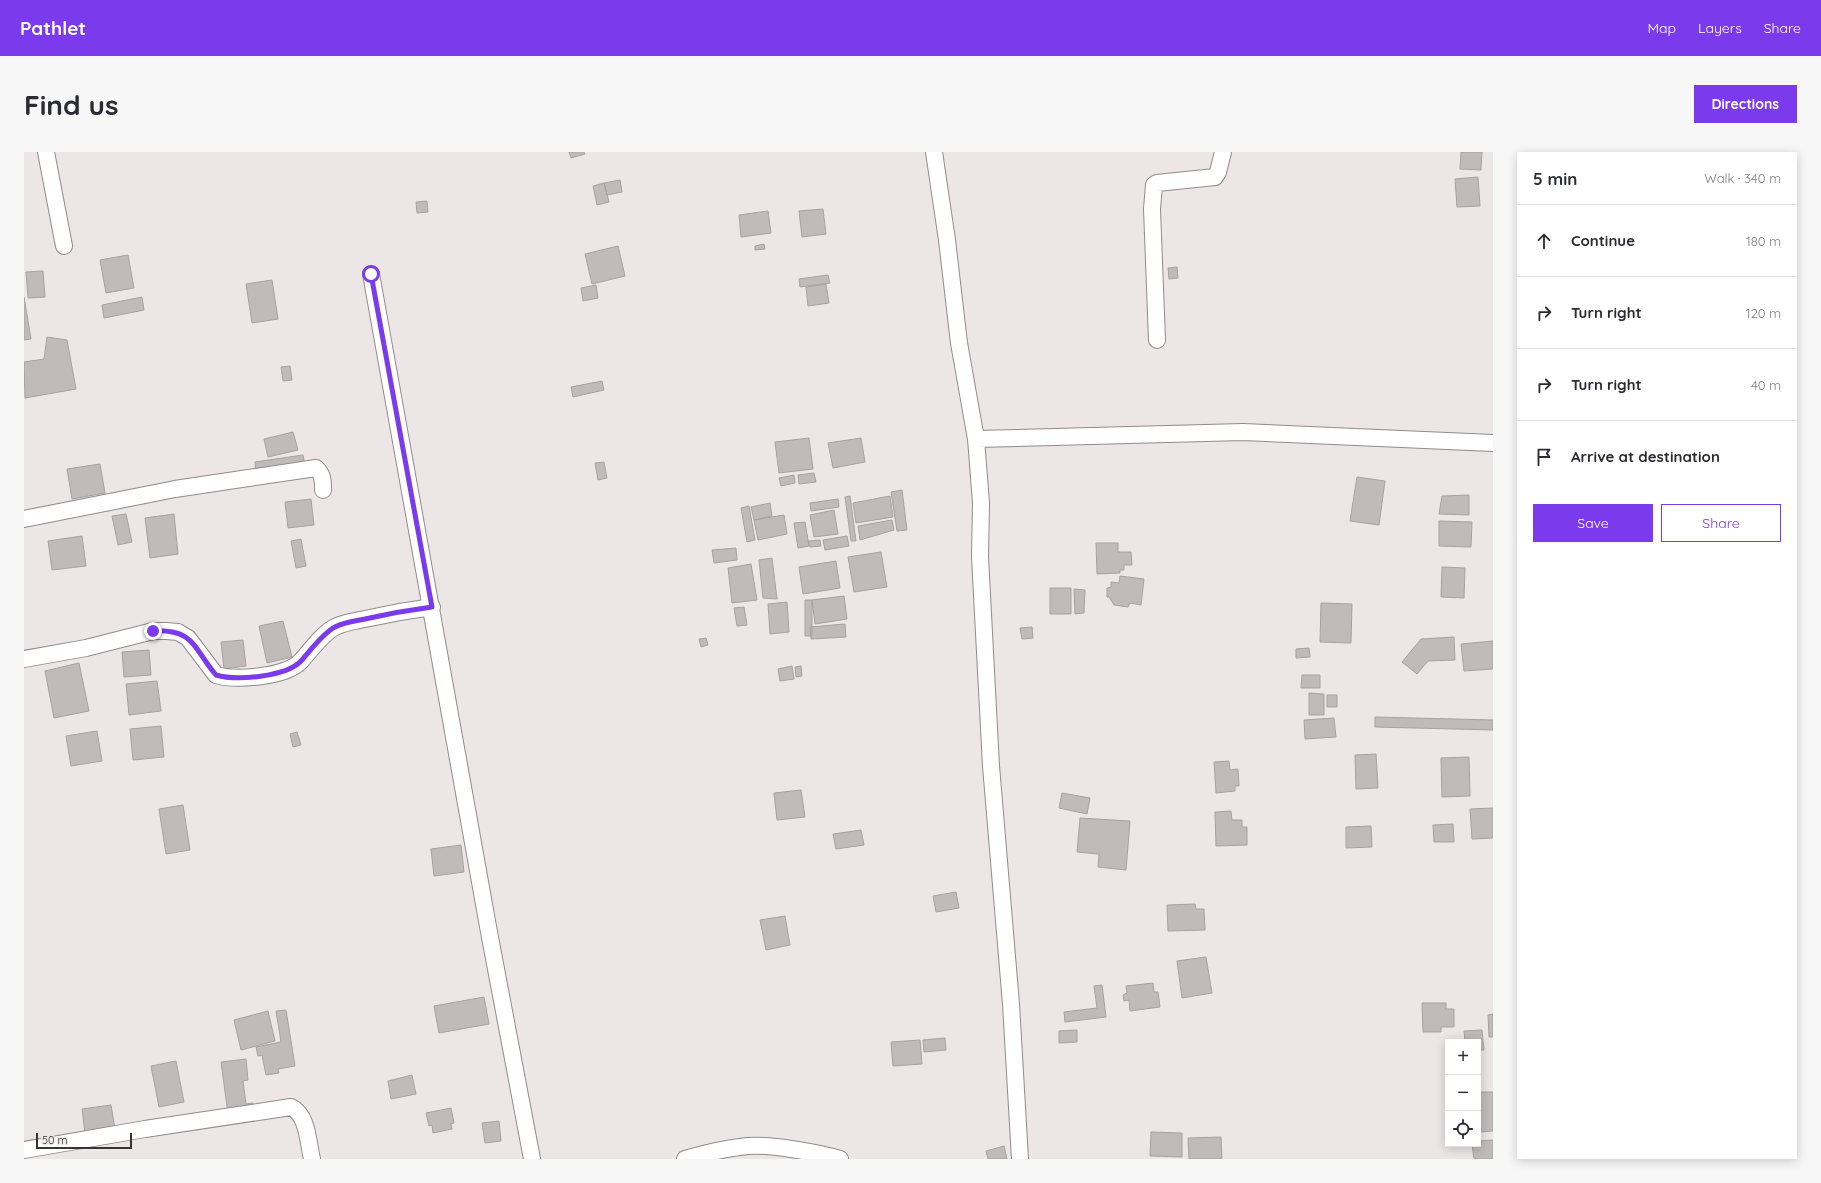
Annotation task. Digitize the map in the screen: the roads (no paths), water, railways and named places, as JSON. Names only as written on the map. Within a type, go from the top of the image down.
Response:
[{"type":"street","points":[[46,152],[64,246]]},
{"type":"street","points":[[934,152],[948,240],[959,343],[976,439],[981,503],[980,557],[990,758],[1011,1004],[1020,1159]]},
{"type":"street","points":[[1157,340],[1152,209],[1154,185],[1157,183],[1215,177],[1218,172],[1223,152]]},
{"type":"street","points":[[371,274],[432,607],[489,932],[532,1159]]},
{"type":"street","points":[[976,439],[1243,432],[1493,443]]},
{"type":"street","points":[[24,519],[175,489],[316,468],[323,478],[323,490]]},
{"type":"street","points":[[24,659],[86,648],[153,631],[166,631],[178,632],[188,638],[216,675],[241,678],[264,676],[290,669],[300,662],[309,650],[334,627],[387,614],[432,607]]},
{"type":"street","points":[[24,1150],[145,1129],[292,1107],[299,1110],[303,1119],[312,1159]]},
{"type":"street","points":[[685,1159],[713,1151],[750,1146],[780,1148],[835,1158]]}]
